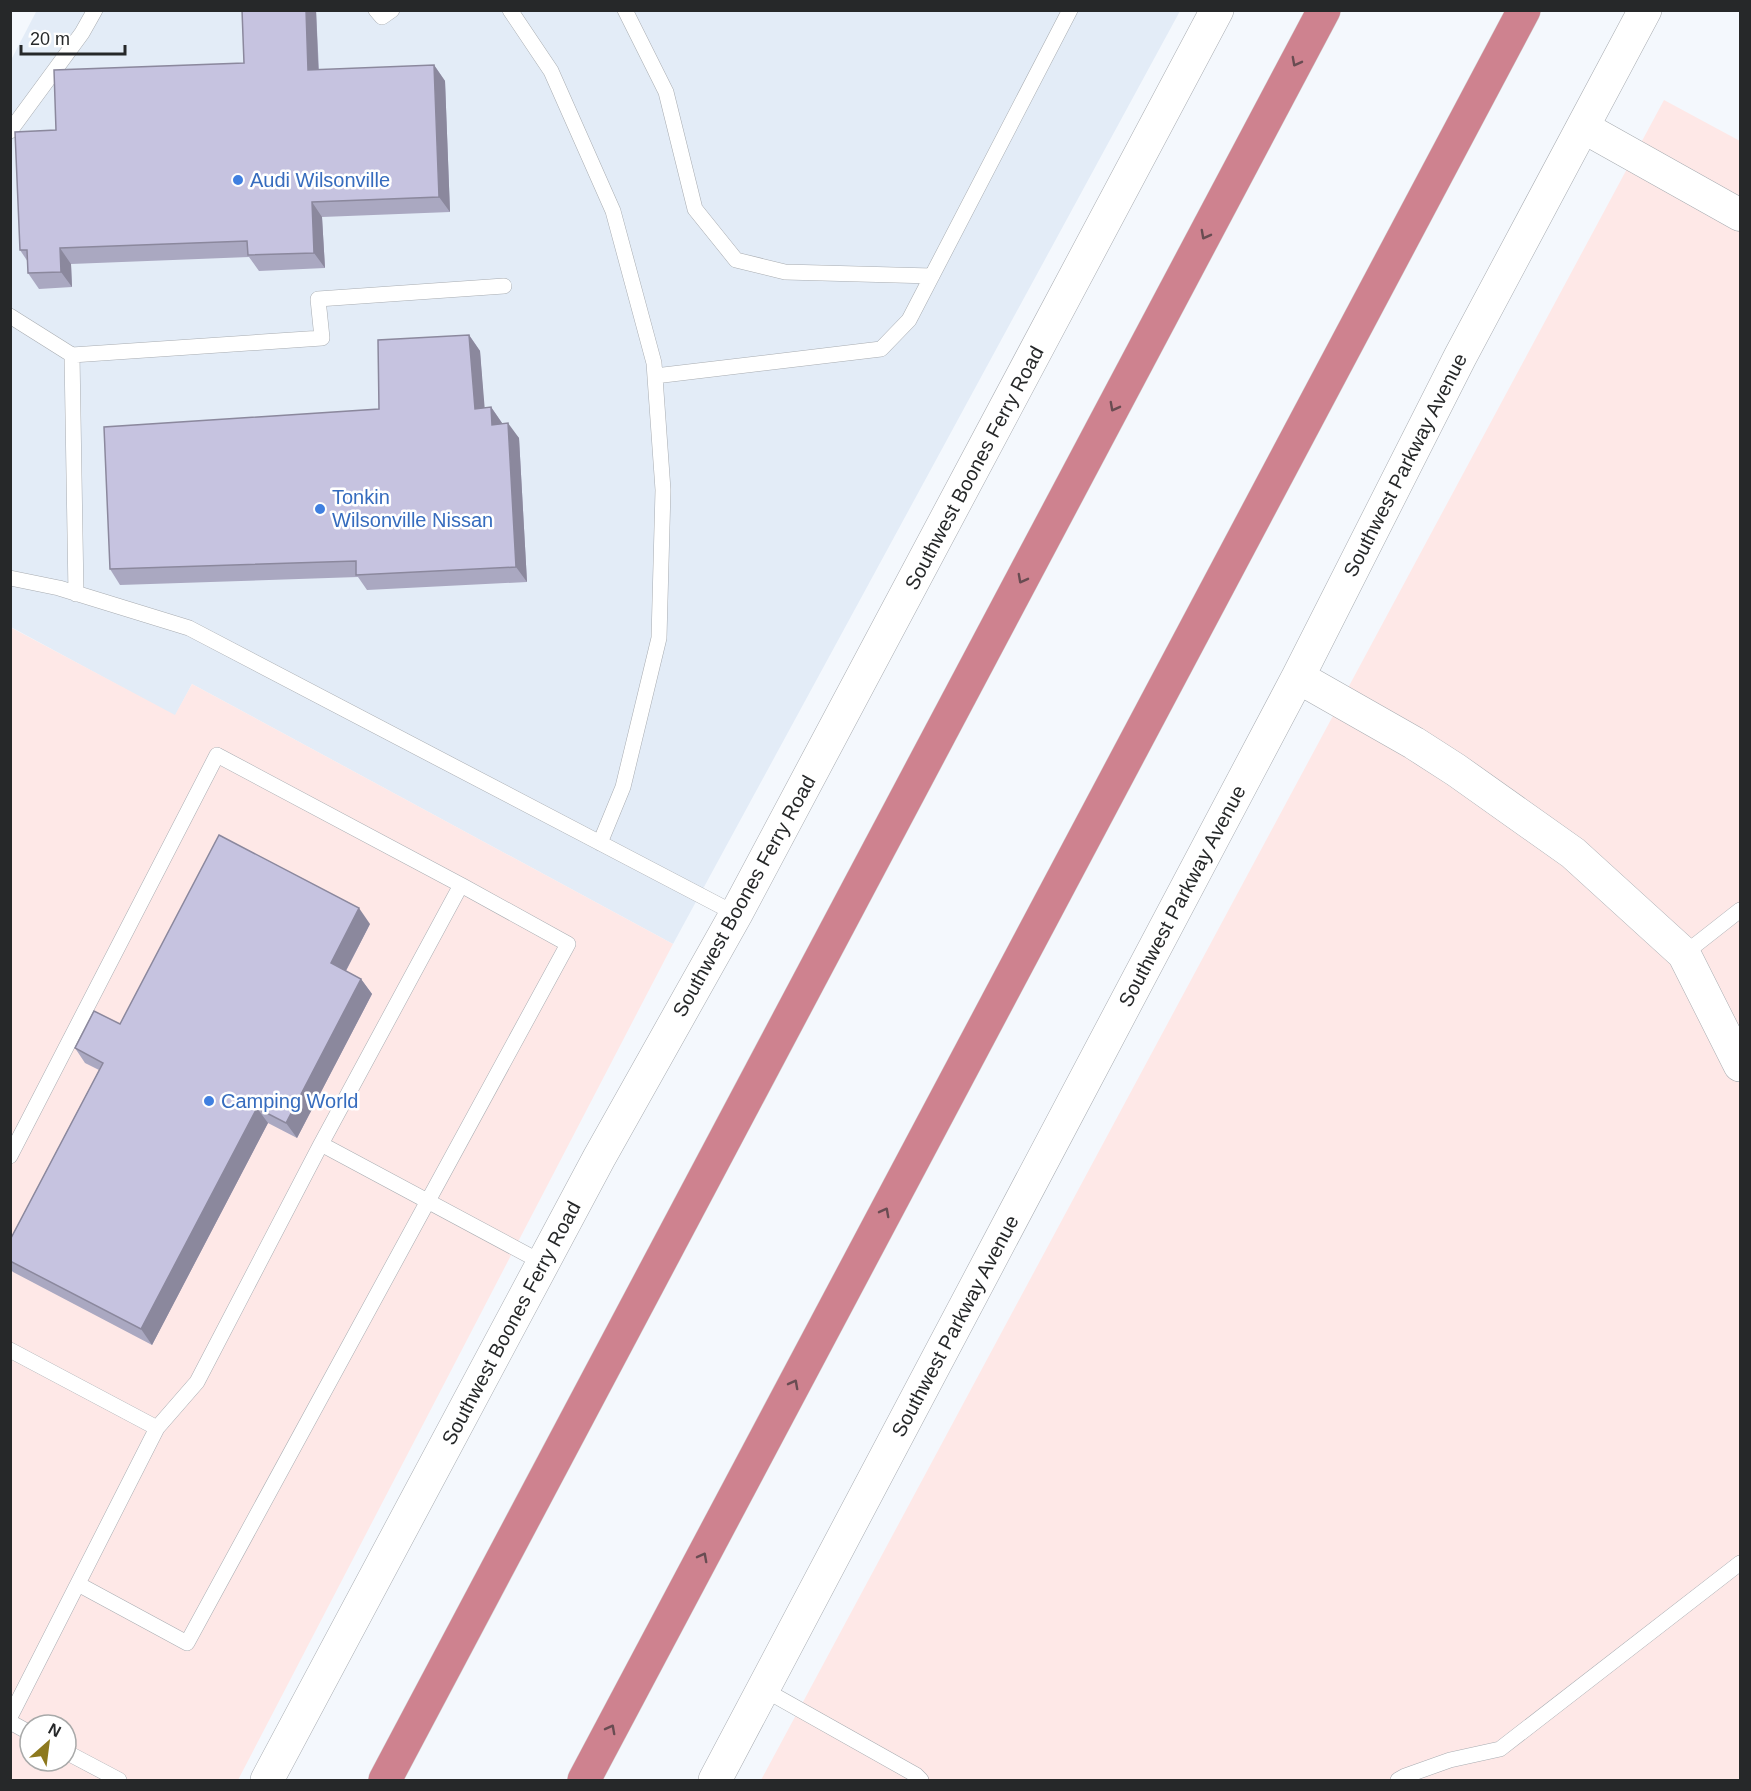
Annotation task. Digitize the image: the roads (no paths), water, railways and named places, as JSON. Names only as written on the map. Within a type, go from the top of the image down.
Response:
[{"type":"highway","points":[[385,1780],[1324,10]]},
{"type":"highway","points":[[584,1780],[1524,10]]},
{"type":"street","name":"Southwest Boones Ferry Road","points":[[267,1780],[598,1158],[736,914],[1217,10]]},
{"type":"street","name":"Southwest Parkway Avenue","points":[[715,1780],[1298,676],[1460,357],[1645,10]]},
{"type":"street","points":[[1583,127],[1740,215]]},
{"type":"street","points":[[1298,676],[1456,770],[1573,853],[1684,954],[1740,1065]]},
{"type":"lane","points":[[10,131],[82,33],[95,10]]},
{"type":"lane","points":[[376,10],[382,17],[392,10]]},
{"type":"lane","points":[[510,10],[551,71],[613,211],[654,363],[663,490],[659,638],[623,787],[600,843]]},
{"type":"lane","points":[[625,10],[666,92],[694,209],[736,260],[785,273],[932,276]]},
{"type":"lane","points":[[655,376],[880,349],[909,320],[1070,10]]},
{"type":"lane","points":[[10,316],[72,355],[322,338],[318,299],[504,286]]},
{"type":"lane","points":[[72,355],[76,594]]},
{"type":"lane","points":[[10,578],[76,594],[189,628],[736,914]]},
{"type":"lane","points":[[10,1155],[217,754],[568,944],[187,1643],[78,1584]]},
{"type":"lane","points":[[10,1717],[157,1428],[197,1382],[460,885]]},
{"type":"lane","points":[[1684,954],[1740,910]]},
{"type":"lane","points":[[321,1144],[543,1263]]},
{"type":"lane","points":[[10,1350],[157,1428]]},
{"type":"lane","points":[[1398,1780],[1450,1760],[1500,1749],[1740,1563]]},
{"type":"lane","points":[[763,1689],[858,1741],[921,1780]]},
{"type":"lane","points":[[78,1759],[110,1778]]},
{"type":"place","name":"Audi Wilsonville","points":[[238,180]]},
{"type":"place","name":"Tonkin Wilsonville Nissan","points":[[320,509]]},
{"type":"place","name":"Camping World","points":[[209,1101]]}]
